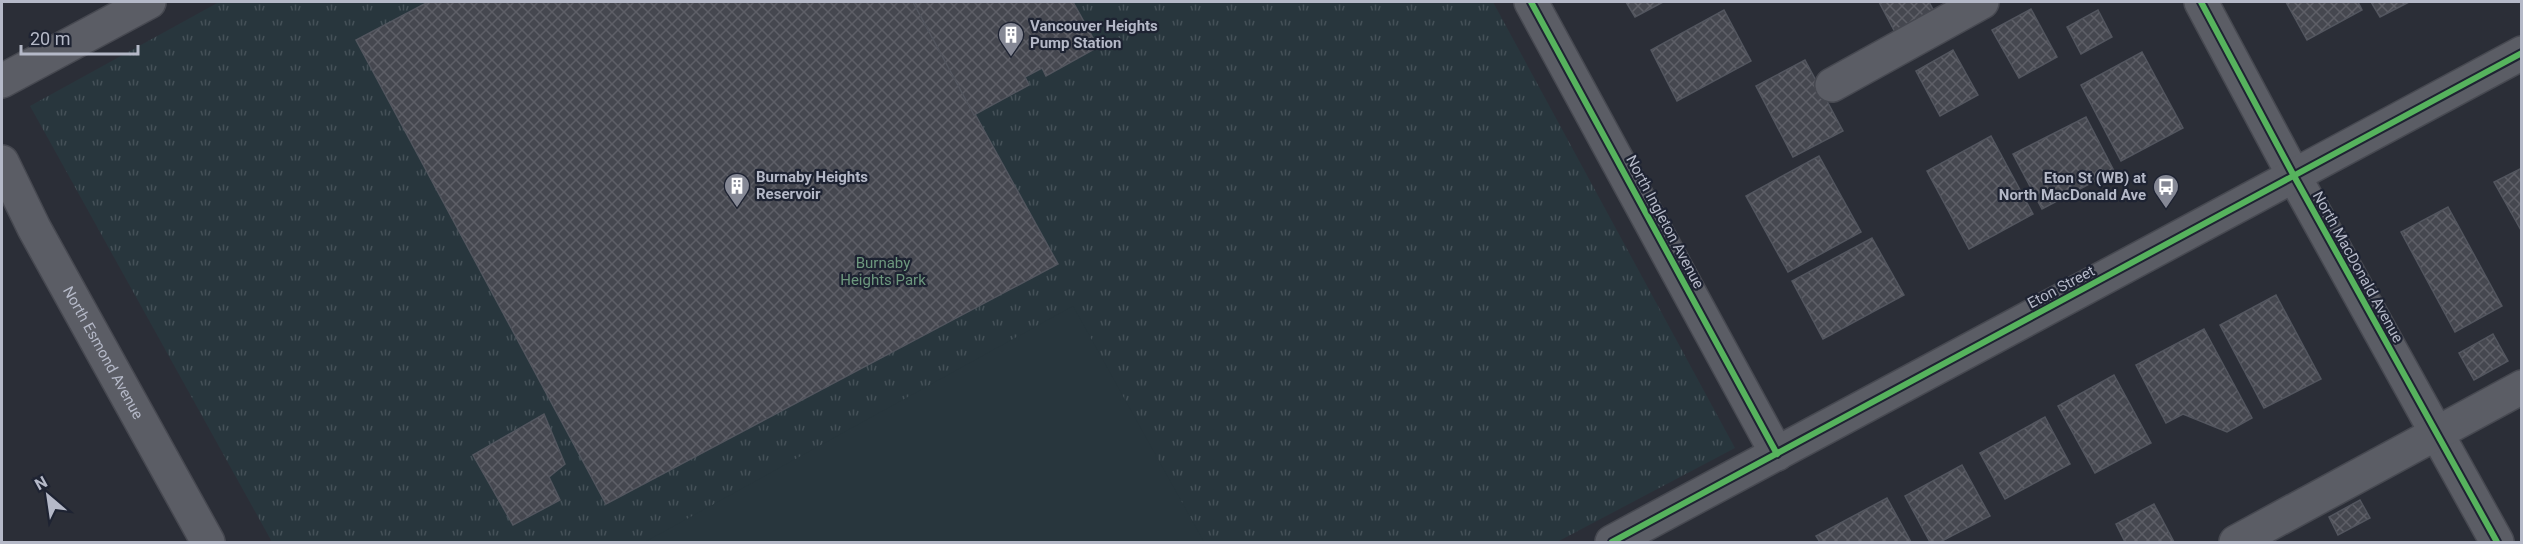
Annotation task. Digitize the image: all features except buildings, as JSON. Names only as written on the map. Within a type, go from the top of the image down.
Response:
[{"type":"street","points":[[2,81],[149,2]]},
{"type":"street","name":"North Ingleton Avenue","points":[[1531,2],[1777,454]]},
{"type":"street","points":[[1832,85],[1982,2]]},
{"type":"street","name":"North MacDonald Avenue","points":[[2201,2],[2294,176],[2497,543]]},
{"type":"street","name":"Eton Street","points":[[1612,543],[2522,53]]},
{"type":"street","name":"North Esmond Avenue","points":[[2,162],[39,238],[208,543]]},
{"type":"street","points":[[2236,543],[2522,387]]},
{"type":"green space","name":"Burnaby Heights Park","points":[[219,2],[1493,2],[1735,448],[1557,542],[272,542],[30,106]]},
{"type":"green space","points":[[1073,306],[1204,542],[645,542]]},
{"type":"cycle path","points":[[1531,2],[1777,454]]},
{"type":"cycle path","points":[[2201,2],[2294,176],[2497,542]]},
{"type":"cycle path","points":[[1612,542],[2522,53]]},
{"type":"place","name":"Vancouver Heights Pump Station","points":[[1011,58]]},
{"type":"place","name":"Burnaby Heights Reservoir","points":[[737,209]]},
{"type":"place","name":"Eton St (WB) at North MacDonald Ave","points":[[2166,210]]}]
